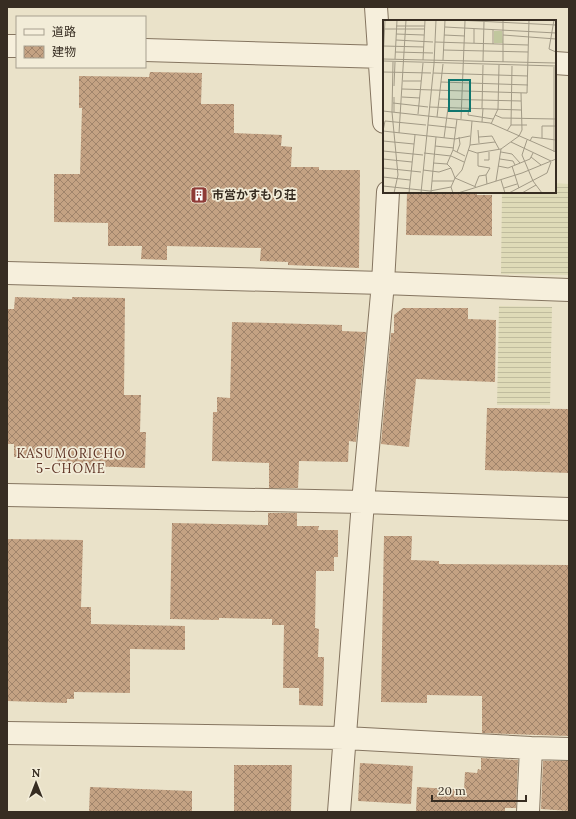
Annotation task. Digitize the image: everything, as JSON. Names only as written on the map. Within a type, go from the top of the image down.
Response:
[{"type":"street","points":[[376,7],[382,57],[383,90]]},
{"type":"street","points":[[146,50],[382,57]]},
{"type":"street","points":[[556,63],[569,64]]},
{"type":"street","points":[[338,812],[363,502],[383,283],[388,193]]},
{"type":"street","points":[[7,273],[383,283],[569,290]]},
{"type":"street","points":[[7,495],[363,502],[569,509]]},
{"type":"street","points":[[7,734],[344,738],[569,749]]},
{"type":"street","points":[[528,812],[531,748]]},
{"type":"shaded area","points":[[556,183],[569,184],[569,275],[501,274],[502,193],[556,193]]},
{"type":"shaded area","points":[[499,306],[552,307],[550,405],[497,405]]},
{"type":"building","name":"市営かすもり荘","points":[[150,72],[202,73],[201,104],[234,104],[234,133],[282,135],[281,146],[292,147],[291,167],[319,167],[319,170],[360,170],[359,268],[288,265],[288,262],[260,261],[261,248],[167,246],[167,260],[141,259],[142,246],[108,246],[108,223],[54,222],[54,174],[80,174],[82,108],[79,108],[79,76],[149,77]]},
{"type":"building","points":[[407,193],[477,193],[477,195],[492,195],[492,236],[406,235]]},
{"type":"building","points":[[15,297],[72,299],[72,297],[125,298],[124,395],[141,395],[140,432],[146,432],[145,468],[58,465],[57,458],[14,457],[14,444],[7,444],[7,309],[14,309]]},
{"type":"building","points":[[403,308],[468,308],[468,319],[496,320],[495,382],[416,379],[409,447],[381,444],[391,333],[394,333],[394,315]]},
{"type":"building","points":[[232,322],[342,325],[342,331],[366,332],[356,442],[349,441],[348,462],[299,461],[298,488],[269,488],[269,463],[212,461],[213,412],[217,412],[217,397],[230,398]]},
{"type":"building","points":[[487,408],[569,409],[569,473],[485,470]]},
{"type":"building","points":[[268,513],[297,513],[297,526],[319,526],[318,530],[338,530],[338,557],[334,557],[334,571],[316,571],[315,628],[319,629],[318,657],[324,657],[323,706],[299,705],[299,688],[283,688],[284,625],[272,625],[272,619],[170,619],[172,523],[268,525]]},
{"type":"building","points":[[384,536],[412,536],[411,560],[439,561],[439,564],[569,565],[569,736],[482,733],[482,696],[427,695],[427,703],[381,702]]},
{"type":"building","points":[[7,539],[83,540],[81,607],[91,607],[91,624],[185,626],[185,650],[130,649],[130,693],[74,692],[74,699],[67,699],[67,703],[7,701]]},
{"type":"building","points":[[481,758],[518,760],[516,808],[505,808],[505,812],[416,812],[417,787],[464,790],[465,772],[477,773],[478,769],[481,770]]},
{"type":"building","points":[[543,761],[569,761],[569,811],[541,809]]},
{"type":"building","points":[[360,763],[413,766],[411,804],[358,801]]},
{"type":"building","points":[[234,765],[292,765],[291,812],[234,812]]},
{"type":"building","points":[[90,787],[192,791],[192,812],[89,812]]},
{"type":"place","name":"市営かすもり荘","points":[[199,195]]},
{"type":"district","name":"KASUMORICHO 5-CHOME","points":[[71,460]]}]
